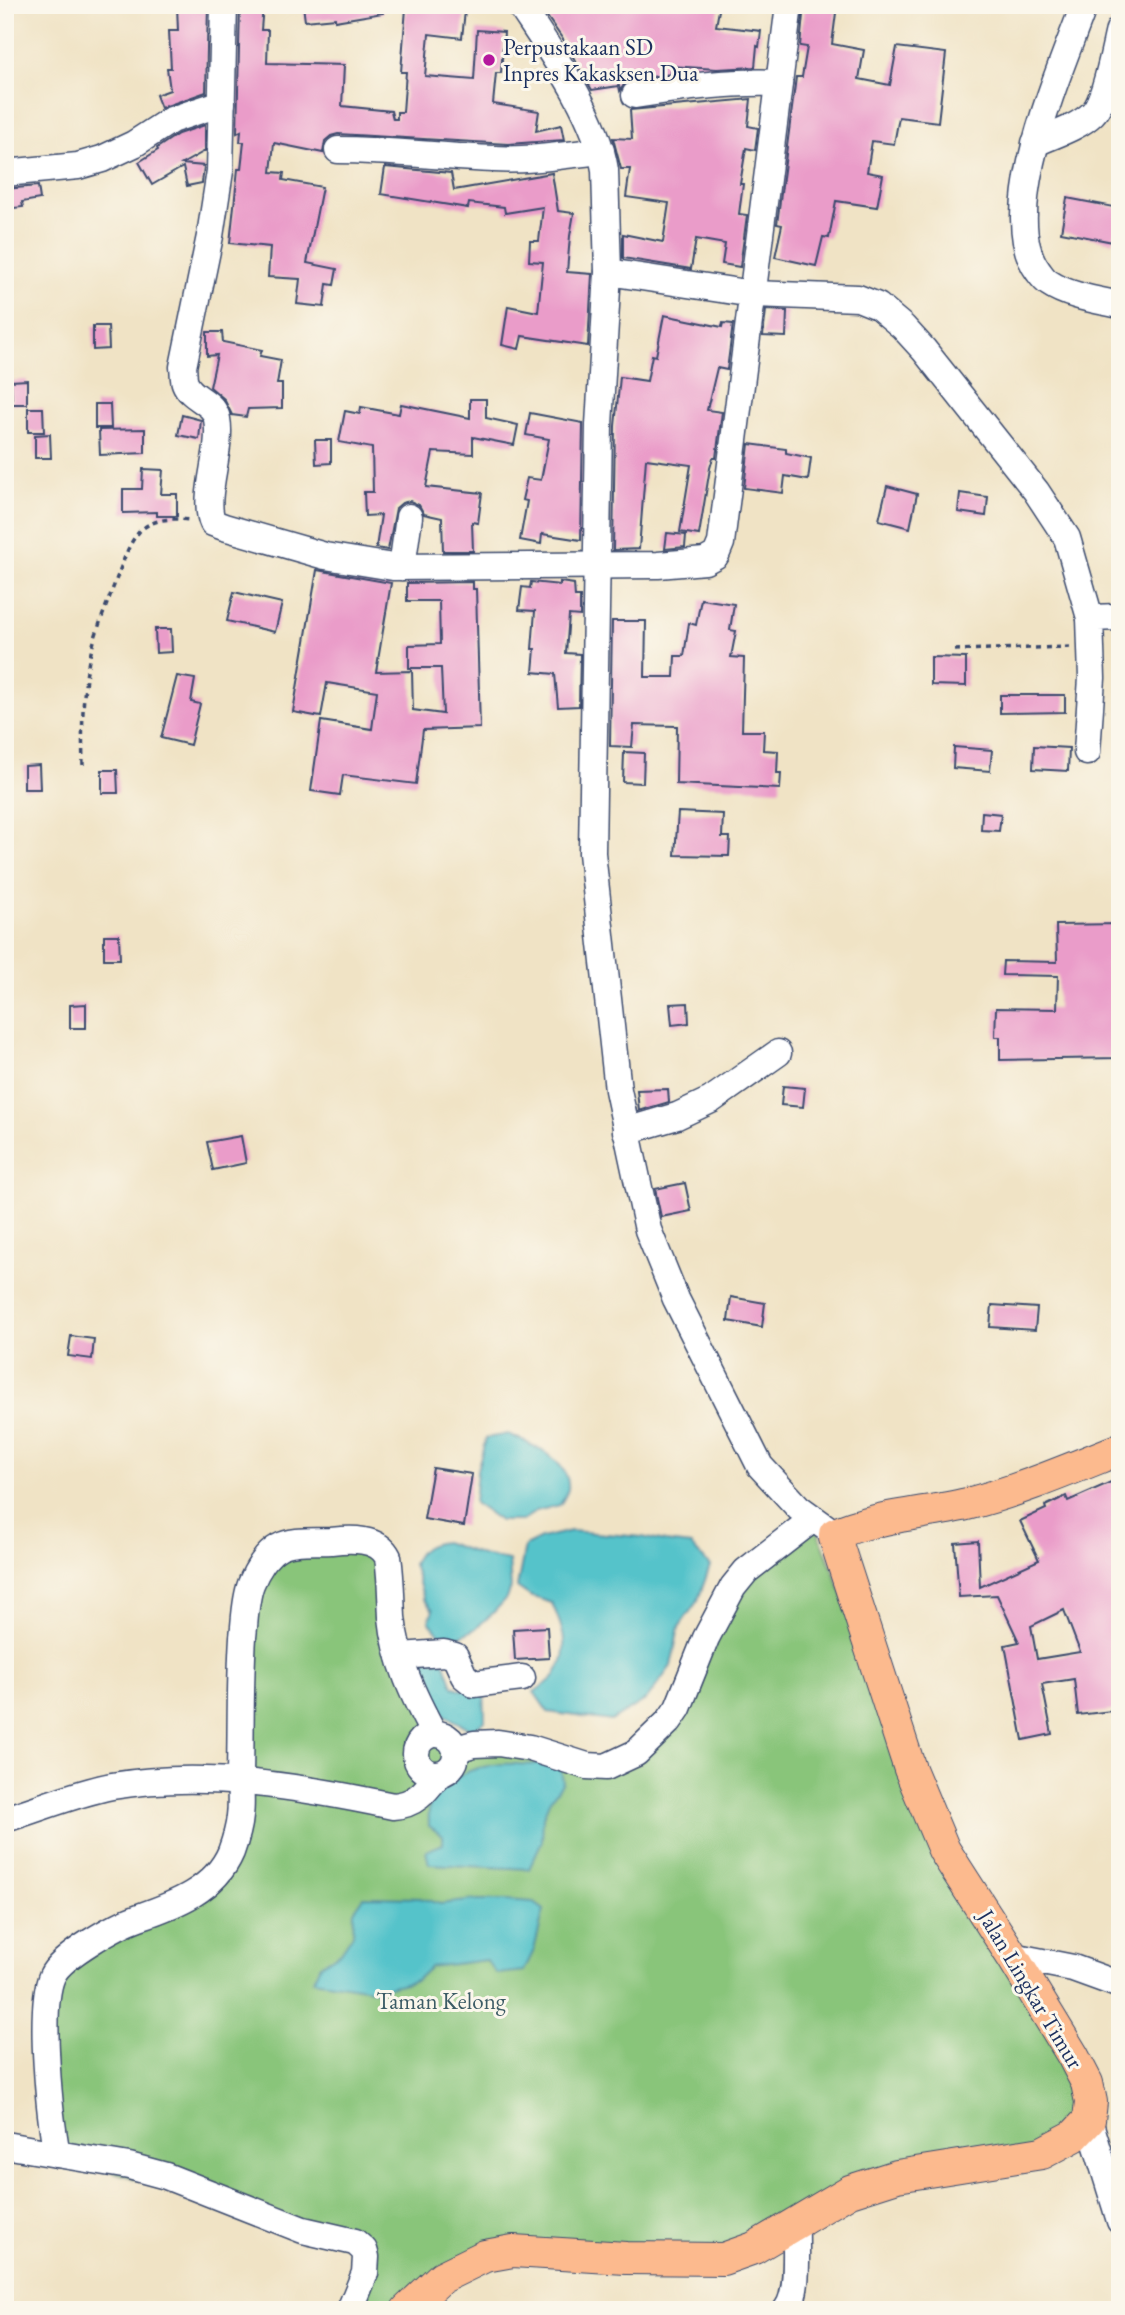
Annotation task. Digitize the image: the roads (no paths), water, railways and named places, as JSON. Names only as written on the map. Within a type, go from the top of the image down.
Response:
[{"type":"main road","points":[[824,1527],[863,1525],[968,1503],[1066,1471],[1120,1449]]},
{"type":"main road","name":"Jalan Lingkar Timur","points":[[824,1527],[837,1548],[910,1769],[944,1850],[1013,1956],[1073,2056],[1087,2083],[1091,2102],[1089,2120]]},
{"type":"main road","points":[[407,2310],[442,2277],[485,2256],[513,2251],[626,2258],[723,2259],[754,2248],[850,2191],[897,2176],[1042,2153],[1074,2136],[1089,2120]]},
{"type":"street","points":[[224,5],[220,171],[210,236],[183,367],[184,381],[188,388],[207,402],[217,416],[216,463],[209,510],[213,523],[325,556],[402,568],[658,565],[705,561],[716,555],[721,543],[789,5]]},
{"type":"street","points":[[438,1775],[424,1771],[416,1760],[421,1740],[498,1743],[530,1748],[587,1766],[606,1767],[636,1753],[669,1721],[678,1708],[706,1639],[733,1587],[752,1566],[824,1527],[799,1508],[760,1466],[676,1298],[648,1230],[626,1131],[618,1090],[593,862],[599,425],[608,272],[605,170],[592,128],[568,79],[520,5]]},
{"type":"street","points":[[1084,5],[1035,143],[1023,205],[1026,236],[1034,266],[1047,282],[1066,291],[1120,305]]},
{"type":"street","points":[[1035,143],[1092,114],[1100,103],[1119,30]]},
{"type":"street","points":[[635,95],[720,84],[779,83]]},
{"type":"street","points":[[5,173],[78,166],[102,159],[134,144],[171,120],[222,103]]},
{"type":"street","points":[[338,150],[496,159],[544,158],[601,151]]},
{"type":"street","points":[[608,272],[753,294],[858,298],[878,306],[903,327],[1019,469],[1067,538],[1090,618],[1092,678],[1087,752]]},
{"type":"street","points":[[402,568],[410,517]]},
{"type":"street","points":[[1090,618],[1120,617]]},
{"type":"street","points":[[626,1131],[677,1116],[711,1100],[778,1053]]},
{"type":"street","points":[[5,1819],[80,1794],[138,1782],[240,1781],[393,1806],[405,1805],[416,1799],[438,1775],[454,1763],[445,1742],[408,1683],[393,1618],[388,1557],[384,1549],[369,1542],[348,1539],[291,1543],[278,1547],[257,1570],[250,1587],[242,1653],[240,1781],[240,1819],[231,1852],[226,1862],[204,1886],[165,1909],[136,1917],[83,1947],[53,1974],[46,2013],[49,2084],[57,2154]]},
{"type":"street","points":[[400,1656],[444,1653],[455,1656],[464,1676],[474,1684],[523,1678]]},
{"type":"street","points":[[1013,1956],[1073,1968],[1120,1985]]},
{"type":"street","points":[[1089,2120],[1120,2221]]},
{"type":"street","points":[[5,2145],[129,2166],[166,2176],[303,2230],[355,2242],[364,2250],[365,2273],[350,2310]]},
{"type":"street","points":[[786,2310],[794,2289],[796,2225]]},
{"type":"water","points":[[508,1434],[547,1454],[556,1461],[567,1479],[568,1489],[560,1505],[536,1511],[522,1521],[500,1521],[474,1503],[477,1470],[486,1438]]},
{"type":"water","points":[[571,1531],[642,1537],[691,1545],[710,1566],[698,1600],[679,1627],[671,1666],[647,1699],[611,1721],[548,1712],[534,1692],[556,1674],[561,1665],[564,1638],[552,1603],[530,1596],[517,1587],[525,1546],[541,1538]]},
{"type":"water","points":[[444,1542],[509,1561],[511,1588],[505,1600],[475,1629],[457,1638],[440,1635],[429,1621],[433,1610],[424,1599],[413,1564],[425,1548]]},
{"type":"water","points":[[413,1658],[444,1661],[453,1686],[462,1690],[484,1686],[485,1721],[471,1730],[426,1704]]},
{"type":"water","points":[[550,1759],[561,1769],[563,1782],[549,1802],[543,1817],[542,1841],[529,1869],[429,1864],[426,1851],[443,1844],[443,1836],[429,1826],[430,1804],[441,1787],[460,1775],[482,1767],[531,1764]]},
{"type":"water","points":[[364,1897],[420,1898],[440,1904],[506,1900],[533,1902],[544,1910],[534,1950],[524,1971],[497,1974],[486,1960],[430,1967],[416,1980],[378,1990],[313,1980],[320,1965],[341,1952],[353,1934],[354,1911]]},
{"type":"place","name":"Perpustakaan SD Inpres Kakasksen Dua","points":[[489,60]]},
{"type":"park label","name":"Taman Kelong","points":[[441,2001]]}]
